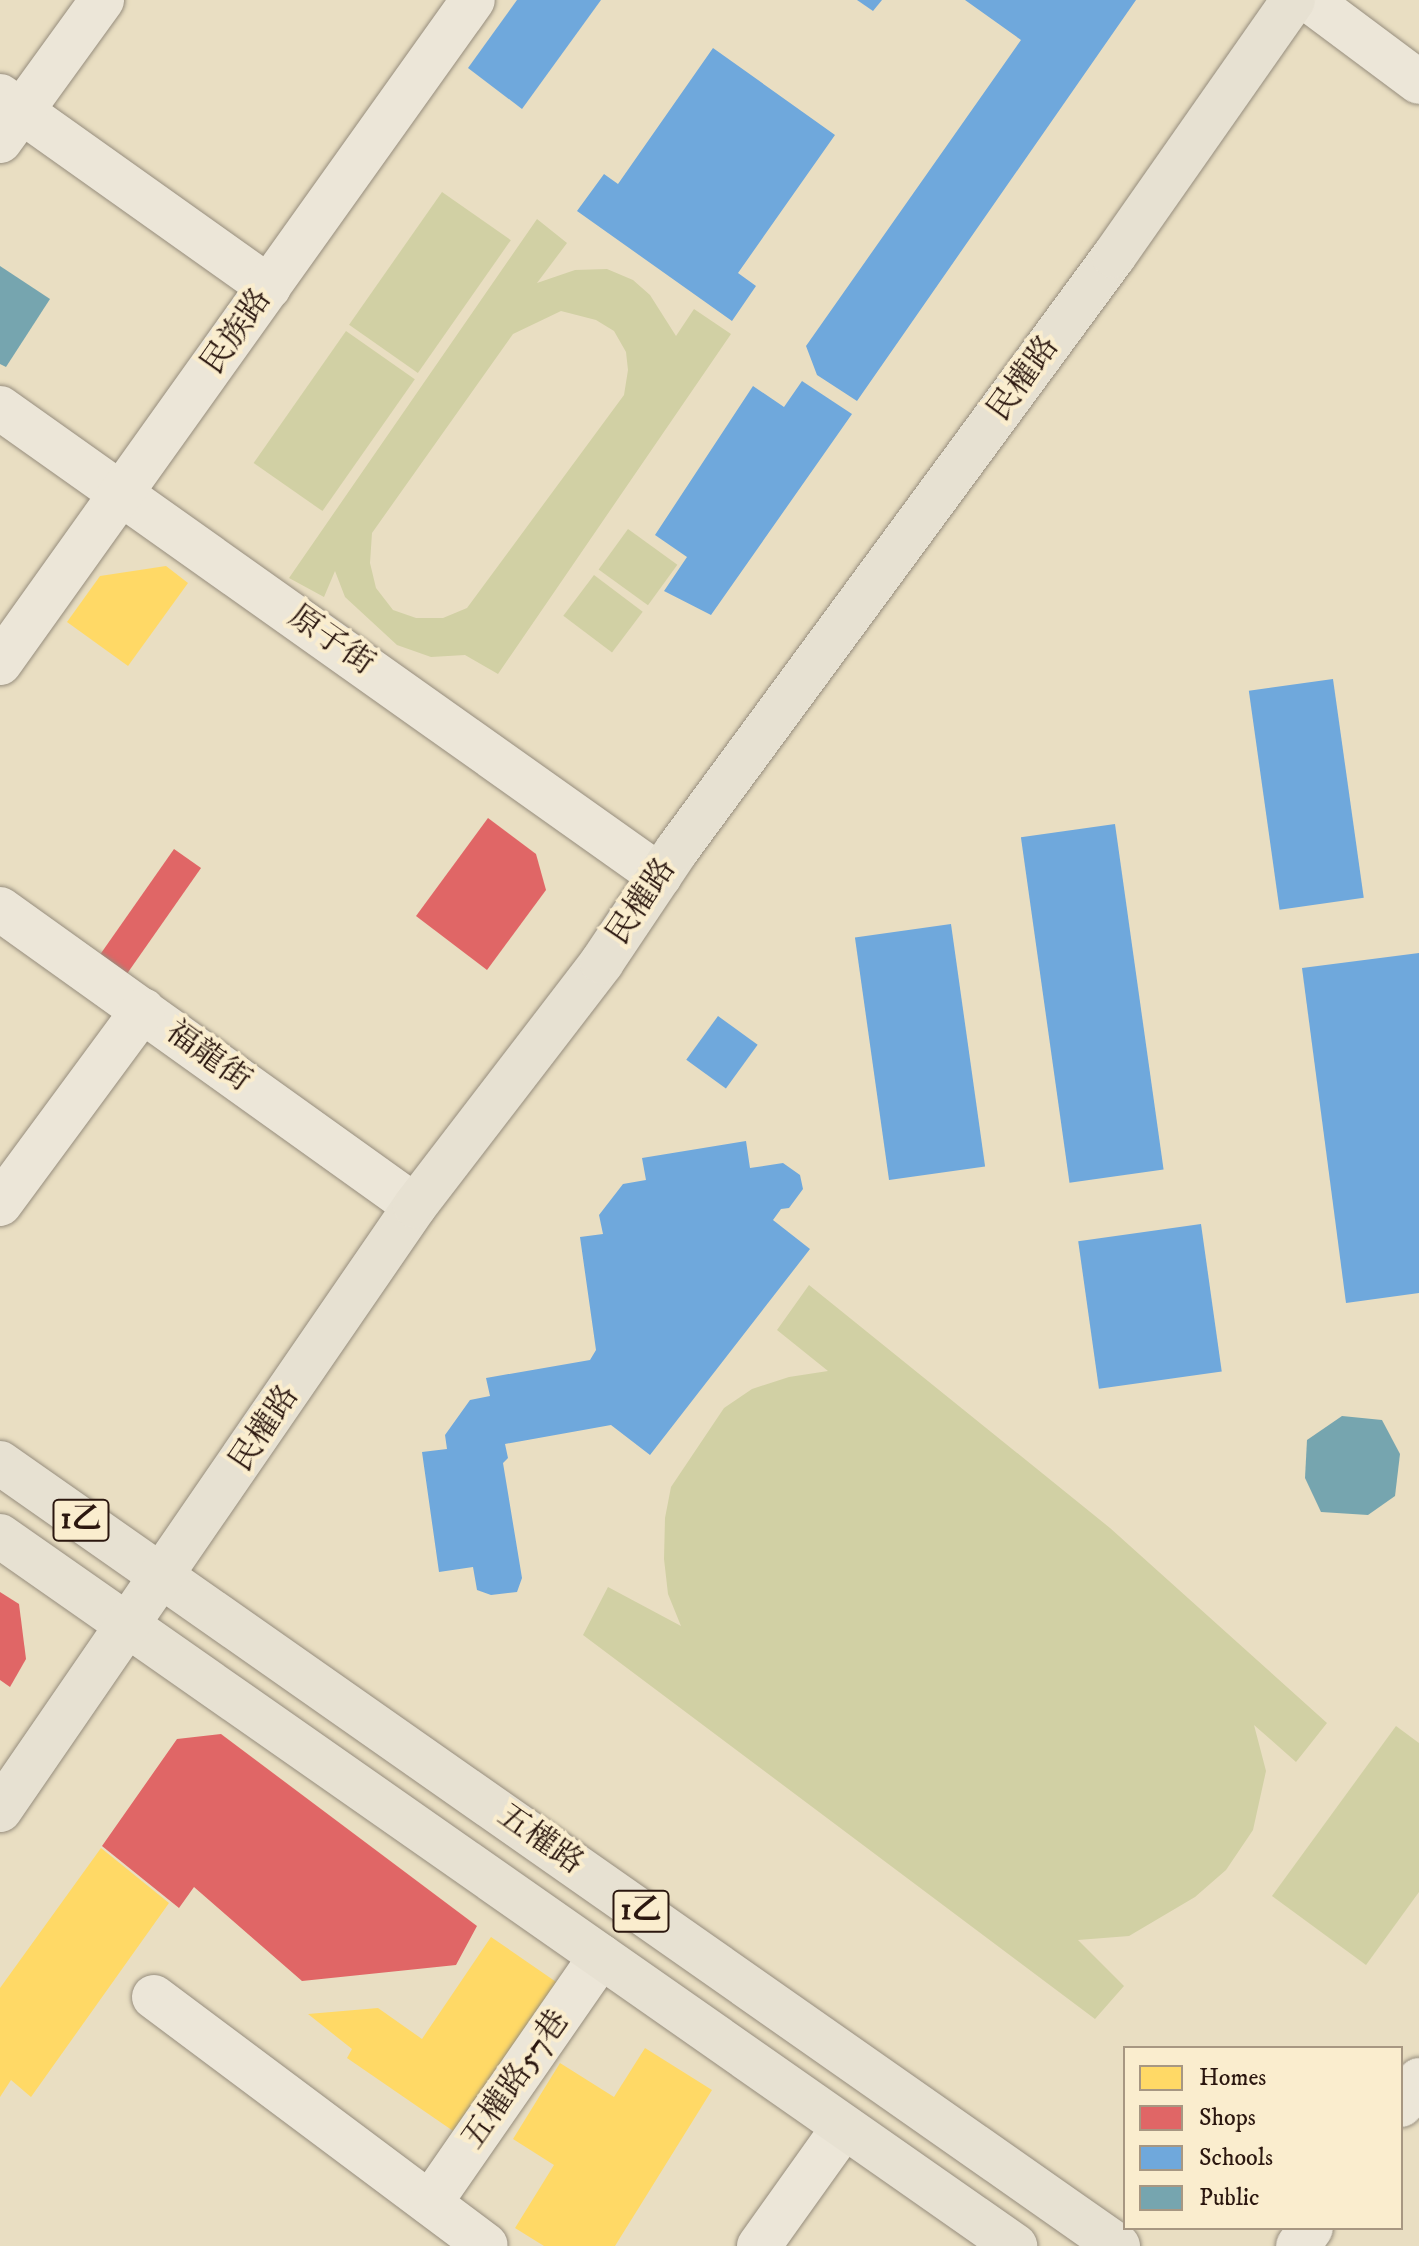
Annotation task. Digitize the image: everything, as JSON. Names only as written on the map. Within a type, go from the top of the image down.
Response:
[{"type":"main road","name":"民權路","points":[[0,1810],[415,1206],[602,962],[660,876],[1114,256],[1293,0]]},
{"type":"main road","name":"五權路","points":[[0,1463],[1118,2246]]},
{"type":"main road","name":"五權路","points":[[0,1536],[1015,2246]]},
{"type":"street","points":[[102,0],[7,116],[269,287]]},
{"type":"street","points":[[1309,0],[1419,82]]},
{"type":"street","name":"民族路","points":[[0,663],[124,494],[467,2]]},
{"type":"street","name":"原子街","points":[[0,408],[660,876]]},
{"type":"street","name":"福龍街","points":[[0,909],[415,1206]]},
{"type":"street","points":[[0,1204],[143,1010]]},
{"type":"street","name":"五權路57巷","points":[[430,2203],[601,1956]]},
{"type":"street","points":[[154,1997],[485,2245]]},
{"type":"street","points":[[1403,2102],[1419,2080]]},
{"type":"street","points":[[759,2246],[844,2127]]},
{"type":"green space","points":[[442,192],[511,240],[418,373],[349,325]]},
{"type":"green space","points":[[537,219],[567,243],[537,283],[575,270],[607,269],[633,280],[650,295],[676,336],[694,309],[731,334],[498,674],[465,655],[431,657],[397,645],[345,597],[335,571],[324,597],[289,578]],"holes":[[[561,311],[596,320],[614,331],[626,352],[628,370],[624,395],[467,608],[443,618],[416,618],[393,610],[376,588],[370,563],[372,533],[513,334]]]},
{"type":"green space","points":[[346,331],[415,379],[322,511],[254,463]]},
{"type":"green space","points":[[628,529],[677,565],[648,605],[599,569]]},
{"type":"green space","points":[[594,575],[643,612],[612,652],[563,616]]},
{"type":"green space","points":[[809,1285],[1110,1528],[1327,1723],[1296,1762],[1254,1725],[1266,1771],[1253,1830],[1226,1870],[1195,1897],[1129,1936],[1078,1940],[1124,1986],[1095,2019],[583,1635],[608,1587],[681,1626],[668,1594],[664,1559],[665,1518],[671,1487],[724,1408],[752,1389],[789,1377],[828,1371],[777,1330]]},
{"type":"green space","points":[[1396,1726],[1419,1743],[1419,1892],[1366,1965],[1272,1896]]},
{"type":"building: Homes","points":[[166,566],[188,583],[128,666],[67,622],[100,576]]},
{"type":"building: Homes","points":[[101,1848],[169,1903],[31,2097],[11,2080],[0,2097],[0,1988]]},
{"type":"building: Homes","points":[[491,1937],[562,1986],[459,2135],[347,2058],[352,2049],[308,2014],[378,2008],[422,2039]]},
{"type":"building: Homes","points":[[645,2048],[712,2090],[615,2246],[544,2246],[515,2228],[554,2165],[513,2139],[560,2063],[614,2097]]},
{"type":"building: Shops","points":[[488,818],[536,854],[546,890],[487,970],[416,916]]},
{"type":"building: Shops","points":[[174,849],[201,868],[118,986],[91,967]]},
{"type":"building: Shops","points":[[0,1592],[19,1604],[26,1659],[10,1687],[0,1680]]},
{"type":"building: Shops","points":[[221,1734],[477,1926],[456,1965],[302,1981],[194,1887],[179,1908],[102,1846],[177,1739]]},
{"type":"building: Schools","points":[[517,0],[601,0],[522,109],[468,68]]},
{"type":"building: Schools","points":[[857,0],[882,0],[873,11]]},
{"type":"building: Schools","points":[[965,0],[1136,0],[857,401],[817,375],[806,346],[1021,40]]},
{"type":"building: Schools","points":[[713,48],[835,135],[738,273],[756,286],[732,321],[577,211],[604,174],[618,184]]},
{"type":"building: Schools","points":[[802,381],[852,414],[711,615],[664,591],[687,557],[655,535],[753,386],[784,407]]},
{"type":"building: Schools","points":[[1333,679],[1364,898],[1280,910],[1249,691]]},
{"type":"building: Schools","points":[[1115,824],[1164,1170],[1069,1183],[1021,837]]},
{"type":"building: Schools","points":[[951,924],[985,1167],[889,1180],[855,937]]},
{"type":"building: Schools","points":[[1419,953],[1419,1293],[1346,1303],[1302,968]]},
{"type":"building: Schools","points":[[718,1016],[758,1045],[726,1088],[686,1060]]},
{"type":"building: Schools","points":[[746,1141],[750,1168],[783,1163],[800,1175],[803,1189],[789,1208],[781,1209],[773,1220],[810,1249],[650,1455],[611,1425],[505,1444],[508,1458],[503,1463],[522,1578],[517,1592],[491,1595],[477,1590],[473,1567],[439,1572],[422,1452],[447,1449],[445,1435],[470,1400],[490,1396],[486,1378],[590,1360],[596,1350],[580,1237],[603,1234],[599,1215],[623,1184],[646,1180],[642,1158]]},
{"type":"building: Schools","points":[[1201,1224],[1222,1372],[1099,1389],[1078,1241]]},
{"type":"building: Public","points":[[0,266],[50,299],[6,367],[0,364]]},
{"type":"building: Public","points":[[1342,1416],[1382,1420],[1400,1454],[1395,1496],[1368,1515],[1321,1512],[1305,1478],[1307,1440]]}]
